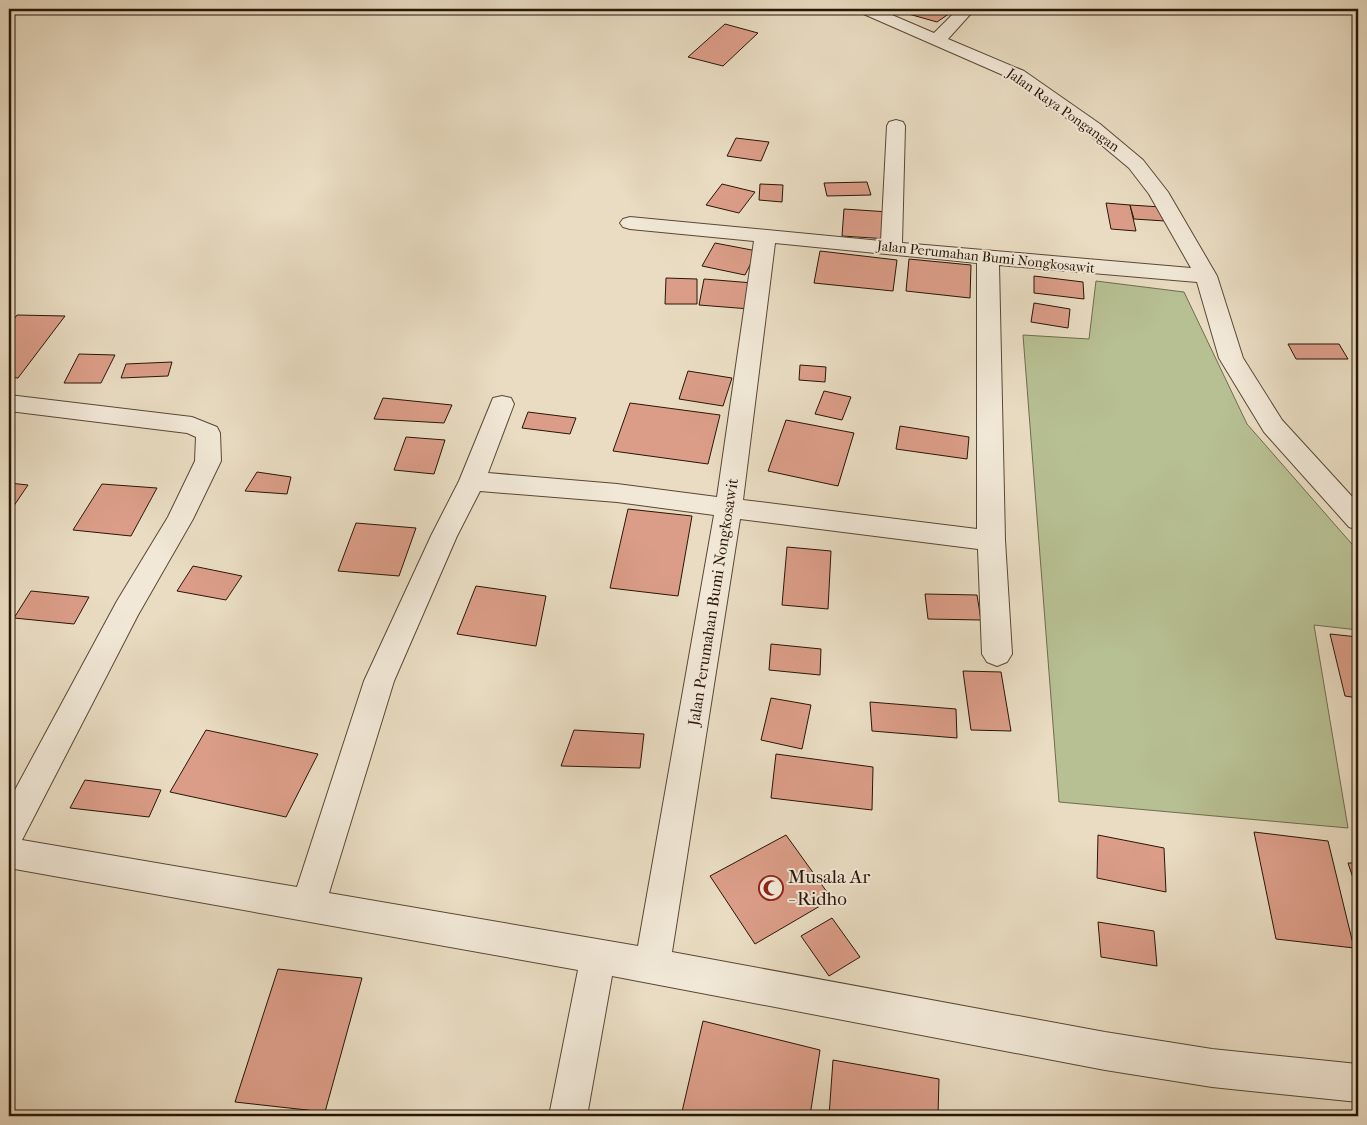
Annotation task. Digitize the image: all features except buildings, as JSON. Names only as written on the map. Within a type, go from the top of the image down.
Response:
[{"type":"street","name":"Jalan Raya Pongangan","points":[[866,9],[1018,75],[1093,128],[1136,164],[1158,192],[1206,276],[1231,358],[1273,426],[1358,520]]},
{"type":"street","points":[[937,40],[967,9]]},
{"type":"street","points":[[891,248],[896,126]]},
{"type":"street","name":"Jalan Perumahan Bumi Nongkosawit","points":[[630,223],[988,258],[1206,276]]},
{"type":"street","name":"Jalan Perumahan Bumi Nongkosawit","points":[[652,966],[729,508],[765,237]]},
{"type":"street","points":[[988,258],[992,540],[997,654]]},
{"type":"street","points":[[9,403],[192,426],[208,433],[208,461],[180,519],[126,609],[9,832]]},
{"type":"street","points":[[308,906],[379,681],[444,536],[472,481],[502,404]]},
{"type":"street","points":[[472,481],[617,493],[992,540]]},
{"type":"street","points":[[9,853],[598,956],[1114,1052],[1212,1068],[1358,1084]]},
{"type":"street","points":[[568,1116],[598,956]]},
{"type":"green space","points":[[1096,281],[1184,292],[1247,424],[1358,551],[1358,630],[1314,625],[1348,828],[1059,802],[1023,335],[1089,339]]},
{"type":"place","name":"Musala Ar - Ridho","points":[[771,888]]}]
